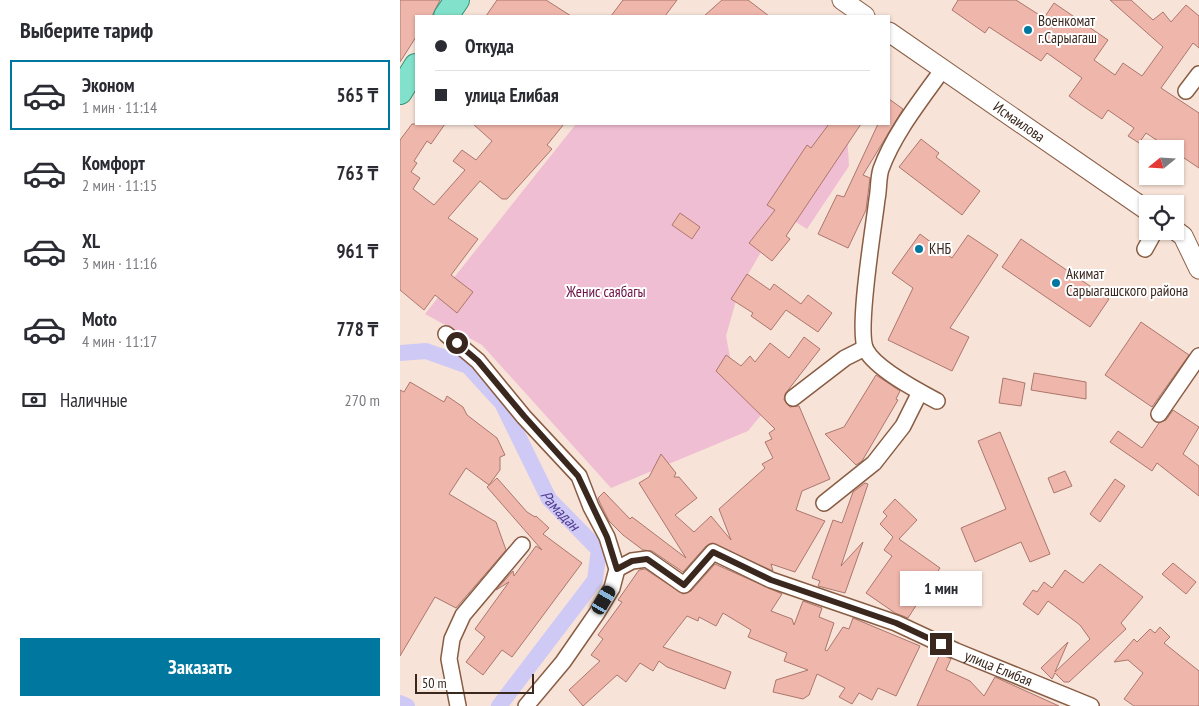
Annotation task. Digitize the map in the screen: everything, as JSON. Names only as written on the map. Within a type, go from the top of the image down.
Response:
[{"type":"main road","points":[[447,15],[457,0]]},
{"type":"main road","points":[[400,92],[415,68]]},
{"type":"street","points":[[842,0],[864,15]]},
{"type":"street","name":"Исмаилова","points":[[890,33],[1139,205]]},
{"type":"street","points":[[937,401],[920,392],[876,362],[865,348],[863,342],[867,277],[880,170],[905,124],[943,69]]},
{"type":"street","points":[[1186,91],[1199,74]]},
{"type":"street","points":[[1186,234],[1199,269]]},
{"type":"street","points":[[1145,248],[1150,240]]},
{"type":"street","points":[[446,334],[478,361],[578,476],[607,537],[617,569],[612,588],[597,613],[563,662],[526,706]]},
{"type":"street","points":[[793,398],[844,358],[865,348]]},
{"type":"street","points":[[1159,414],[1199,356]]},
{"type":"street","points":[[824,503],[874,463],[903,426],[920,392]]},
{"type":"street","points":[[458,706],[450,659],[452,639],[464,615],[522,545]]},
{"type":"street","name":"улица Елибая","points":[[617,569],[632,561],[647,559],[684,585],[713,552],[771,580],[896,623],[956,651],[1092,706]]},
{"type":"green space","name":"Женис саябагы","points":[[575,125],[832,125],[847,131],[849,166],[807,229],[783,214],[739,290],[726,336],[734,377],[766,409],[748,431],[611,488],[482,345],[425,314]]},
{"type":"building","points":[[400,0],[440,0],[432,15],[415,15],[415,39],[400,62]]},
{"type":"building","points":[[497,0],[546,0],[569,15],[487,15]]},
{"type":"building","points":[[623,0],[677,0],[666,15],[612,15]]},
{"type":"building","points":[[722,0],[748,0],[768,15],[705,15]]},
{"type":"building","points":[[958,0],[1016,0],[1044,18],[1054,3],[1108,40],[1094,60],[1115,75],[1123,63],[1142,76],[1163,47],[1110,0],[1131,0],[1153,20],[1163,12],[1171,22],[1186,5],[1199,16],[1199,48],[1193,43],[1161,88],[1199,113],[1199,168],[1184,158],[1184,140],[1156,140],[1146,133],[1139,140],[1139,143],[1128,136],[1134,128],[1108,110],[1102,119],[1069,96],[1082,78],[1047,53],[1041,61],[989,27],[985,33],[952,10]]},
{"type":"building","points":[[890,100],[903,109],[863,175],[870,178],[866,210],[848,248],[818,234],[837,195],[844,197],[878,125],[890,125]]},
{"type":"building","points":[[412,124],[444,125],[431,144],[427,141],[414,161],[417,163],[411,172],[420,178],[413,189],[434,205],[465,170],[453,161],[462,150],[476,160],[492,141],[474,125],[563,125],[547,145],[552,149],[507,199],[502,199],[480,181],[448,218],[478,239],[451,275],[473,292],[457,313],[435,295],[424,310],[400,290],[400,140]]},
{"type":"building","points":[[828,125],[860,125],[786,236],[790,239],[772,261],[749,243],[775,210],[767,205],[807,145],[811,148]]},
{"type":"building","points":[[921,139],[939,153],[936,157],[980,191],[962,215],[899,167]]},
{"type":"building","points":[[680,213],[700,227],[692,239],[672,225]]},
{"type":"building","points":[[920,234],[952,258],[968,235],[998,255],[950,328],[969,337],[952,371],[888,340],[913,288],[892,273]]},
{"type":"building","name":"Акимат Сарыагашского района","points":[[1021,239],[1109,299],[1090,327],[1002,267]]},
{"type":"building","points":[[747,274],[770,290],[774,284],[801,304],[808,295],[832,313],[818,332],[786,310],[771,330],[751,316],[753,313],[731,299]]},
{"type":"building","points":[[1141,322],[1189,355],[1152,407],[1105,375]]},
{"type":"building","points":[[804,337],[820,349],[785,394],[784,400],[790,407],[799,406],[830,479],[802,491],[796,510],[825,521],[795,572],[771,564],[773,571],[712,543],[706,546],[683,572],[652,551],[643,550],[623,535],[609,521],[600,503],[598,498],[604,492],[630,519],[632,517],[686,558],[639,483],[649,477],[661,454],[676,473],[674,477],[679,477],[697,498],[675,515],[694,532],[711,516],[731,540],[719,509],[765,468],[762,464],[773,458],[765,442],[772,439],[769,433],[775,429],[716,371],[726,355],[741,366],[750,356],[755,362],[770,343],[789,358]]},
{"type":"building","points":[[1034,373],[1086,382],[1086,399],[1031,390]]},
{"type":"building","points":[[876,375],[900,391],[896,399],[898,400],[862,461],[856,465],[825,434],[844,427]]},
{"type":"building","points":[[1003,378],[1025,383],[1021,406],[999,403]]},
{"type":"building","points":[[410,382],[444,402],[447,396],[463,407],[467,415],[497,438],[505,455],[500,457],[500,470],[489,485],[466,468],[449,494],[496,522],[506,550],[456,608],[435,597],[400,656],[400,390],[404,392]]},
{"type":"building","points":[[1173,410],[1199,427],[1183,454],[1199,466],[1199,496],[1157,463],[1152,471],[1110,442],[1118,431],[1142,448],[1159,423],[1166,420]]},
{"type":"building","points":[[1000,432],[1050,554],[1030,562],[1021,542],[975,562],[961,528],[1006,509],[978,441]]},
{"type":"building","points":[[1065,471],[1072,486],[1054,493],[1048,478]]},
{"type":"building","points":[[497,478],[527,512],[536,516],[549,528],[543,534],[582,563],[512,657],[502,650],[483,675],[466,662],[485,637],[475,629],[509,582],[496,590],[513,571],[514,576],[536,546],[542,550],[487,487]]},
{"type":"building","points":[[1115,479],[1125,486],[1100,522],[1090,514]]},
{"type":"building","points":[[865,483],[868,484],[841,566],[863,542],[845,593],[818,586],[820,581],[812,578],[833,520],[842,523],[853,492]]},
{"type":"building","points":[[895,499],[917,520],[899,539],[940,568],[908,618],[895,613],[866,593],[892,556],[884,550],[893,537],[880,524],[887,516],[883,512]]},
{"type":"building","points":[[1173,563],[1196,582],[1186,594],[1162,574]]},
{"type":"building","points":[[715,564],[782,594],[771,611],[792,619],[794,625],[803,601],[822,608],[819,617],[834,623],[825,650],[827,651],[843,627],[849,629],[853,618],[920,646],[896,696],[878,688],[872,700],[859,693],[852,704],[839,697],[845,688],[817,674],[809,695],[803,699],[773,692],[776,680],[808,670],[784,661],[787,653],[748,637],[751,630],[723,613],[716,626],[699,617],[698,621],[687,616],[663,647],[731,672],[725,689],[667,667],[659,661],[653,671],[640,663],[626,682],[617,675],[583,706],[569,690],[600,661],[591,655],[603,639],[598,635],[622,602],[618,600],[639,570],[645,569],[683,594],[691,591]]},
{"type":"building","points":[[1100,564],[1143,597],[1121,623],[1126,629],[1069,682],[1064,682],[1055,673],[1052,679],[1041,668],[1068,642],[1055,672],[1090,639],[1080,625],[1048,601],[1038,615],[1023,604],[1033,590],[1037,592],[1044,582],[1052,588],[1065,570],[1083,583]]},
{"type":"building","points":[[1160,627],[1170,637],[1164,643],[1199,671],[1199,706],[1134,706],[1124,699],[1143,673],[1128,660],[1114,662],[1134,639],[1137,642],[1150,629],[1155,633]]},
{"type":"building","points":[[940,654],[951,659],[946,670],[970,681],[984,696],[995,677],[1059,706],[917,706]]},
{"type":"waterway","name":"Рамадан","points":[[400,353],[426,351],[468,366],[502,403],[549,499],[599,550],[595,580],[499,706]]},
{"type":"waterway","name":"Рамадан","points":[[400,703],[407,706]]},
{"type":"place","name":"Военкомат г.Сарыагаш","points":[[1028,30]]},
{"type":"place","name":"КНБ","points":[[919,249]]},
{"type":"place","name":"Акимат Сарыагашского района","points":[[1056,283]]},
{"type":"route","points":[[457,343],[478,361],[578,476],[607,537],[617,569],[632,561],[647,559],[684,585],[713,552],[771,580],[896,623],[941,644]]}]
